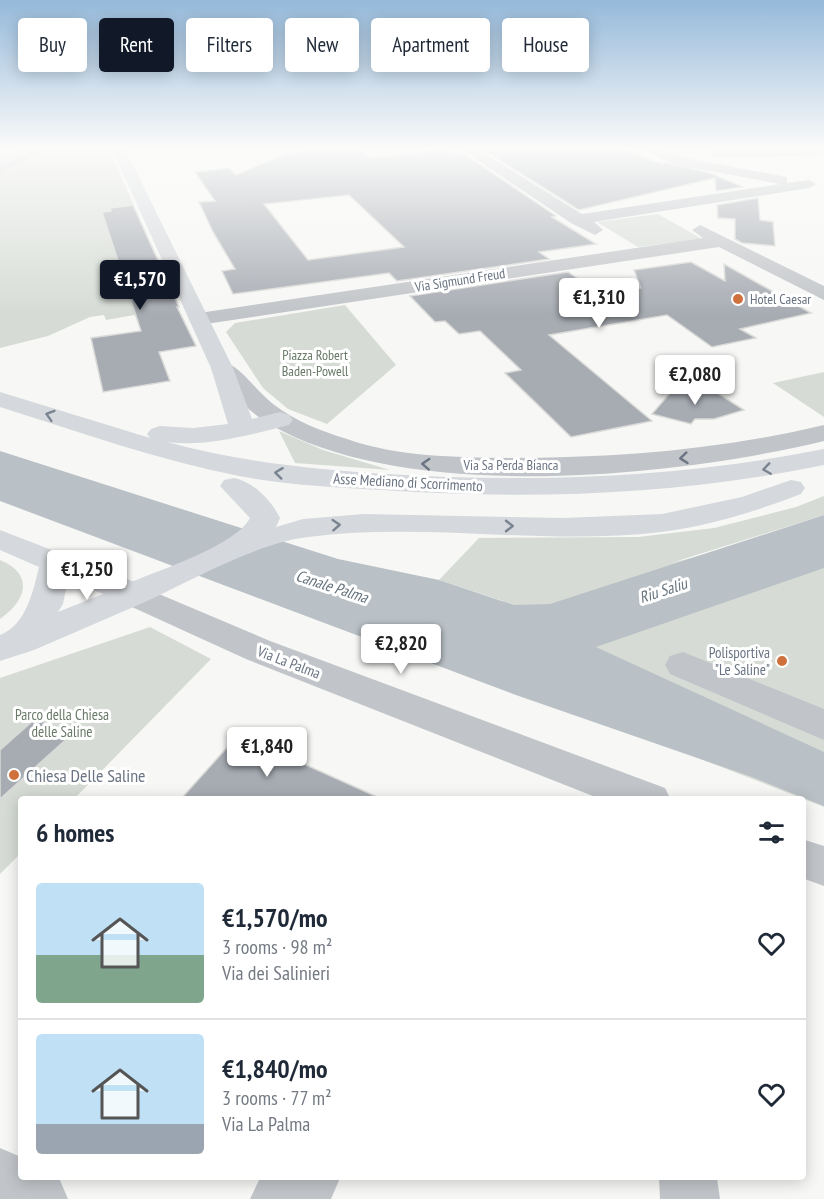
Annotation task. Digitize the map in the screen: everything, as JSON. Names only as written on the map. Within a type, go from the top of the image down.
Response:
[{"type":"main road","points":[[144,203],[222,368],[229,395],[241,423],[239,428]]},
{"type":"main road","name":"Asse Mediano di Scorrimento","points":[[0,399],[193,458],[243,469],[415,485],[546,489],[693,479],[780,467],[824,457]]},
{"type":"main road","name":"Asse Mediano di Scorrimento","points":[[0,418],[185,476],[234,486],[324,496],[480,507],[665,501],[791,488],[824,479]]},
{"type":"main road","points":[[93,428],[118,424],[148,433],[182,437],[218,436],[239,428],[280,420]]},
{"type":"main road","points":[[234,486],[264,512],[265,523],[259,537]]},
{"type":"main road","points":[[11,645],[259,537],[303,528],[364,523],[563,527],[662,523],[750,504],[791,488]]},
{"type":"main road","name":"Via La Palma","points":[[0,539],[56,562],[148,587]]},
{"type":"main road","points":[[11,645],[46,604],[56,562]]},
{"type":"street","points":[[551,203],[633,254]]},
{"type":"street","points":[[577,220],[687,203]]},
{"type":"street","points":[[656,207],[824,294]]},
{"type":"street","name":"Via Sigmund Freud","points":[[200,319],[721,241]]},
{"type":"street","name":"Via Sa Perda Bianca","points":[[222,368],[257,404],[280,420],[363,453],[414,463],[468,466],[576,466],[662,461],[730,453],[824,433]]},
{"type":"street","name":"Via La Palma","points":[[148,587],[258,650],[634,796]]},
{"type":"street","points":[[683,665],[824,724]]},
{"type":"street","points":[[806,859],[824,866]]},
{"type":"street","points":[[0,1178],[38,1199]]},
{"type":"street","points":[[280,1199],[308,1180]]},
{"type":"street","points":[[688,1180],[690,1199]]},
{"type":"green space","points":[[0,203],[133,203],[179,307],[106,320],[104,315],[90,317],[48,336],[0,348]]},
{"type":"green space","points":[[658,214],[702,239],[638,247],[597,222]]},
{"type":"green space","name":"Piazza Robert Baden-Powell","points":[[345,305],[396,365],[327,424],[288,409],[263,388],[226,332],[235,323]]},
{"type":"green space","points":[[824,372],[824,417],[773,383]]},
{"type":"green space","points":[[279,431],[323,450],[390,470],[295,463]]},
{"type":"green space","points":[[824,496],[824,515],[671,563],[824,525],[824,807],[806,800],[806,796],[796,796],[629,731],[503,601],[439,580],[479,538],[638,537],[714,528],[796,507]]},
{"type":"green space","points":[[0,560],[18,572],[23,588],[16,604],[0,619]]},
{"type":"green space","name":"Parco della Chiesa delle Saline","points":[[150,627],[211,659],[77,796],[18,796],[18,856],[0,874],[0,678]]},
{"type":"water","points":[[0,451],[338,559],[439,580],[514,605],[550,604],[824,515],[824,568],[596,647],[824,752],[824,806],[806,799],[806,796],[799,796],[752,777],[513,694],[0,501]]},
{"type":"building","points":[[199,203],[274,203],[264,204],[308,260],[404,247],[357,203],[537,203],[556,216],[552,217],[596,244],[539,252],[549,259],[397,281],[389,273],[233,294],[222,271],[235,269],[213,232]]},
{"type":"building","points":[[568,203],[609,203],[579,210]]},
{"type":"building","points":[[758,203],[760,220],[773,222],[775,246],[742,243],[735,239],[735,219],[718,218],[717,205]]},
{"type":"building","points":[[133,205],[196,346],[159,352],[170,381],[103,392],[91,338],[141,331],[102,212],[111,211],[110,208]]},
{"type":"building","points":[[691,262],[725,281],[724,264],[811,313],[740,329],[756,338],[712,347],[667,315],[549,335],[652,421],[571,437],[505,373],[521,370],[480,331],[459,334],[445,321],[435,322],[410,296],[568,272],[600,294],[641,288],[634,270]]},
{"type":"building","points":[[684,388],[716,392],[744,410],[714,419],[695,419],[691,424],[652,414],[671,392]]},
{"type":"building","name":"Chiesa Delle Saline","points":[[36,718],[71,735],[0,799],[0,750]]},
{"type":"building","points":[[241,732],[269,745],[266,747],[375,796],[184,796]]},
{"type":"place","name":"Hotel Caesar","points":[[738,299]]},
{"type":"place","name":"Polisportiva \"Le Saline\"","points":[[782,661]]},
{"type":"place","name":"Chiesa Delle Saline","points":[[14,775]]},
{"type":"water label","name":"Canale Palma","points":[[332,586]]},
{"type":"water label","name":"Riu Saliu","points":[[663,590]]}]
